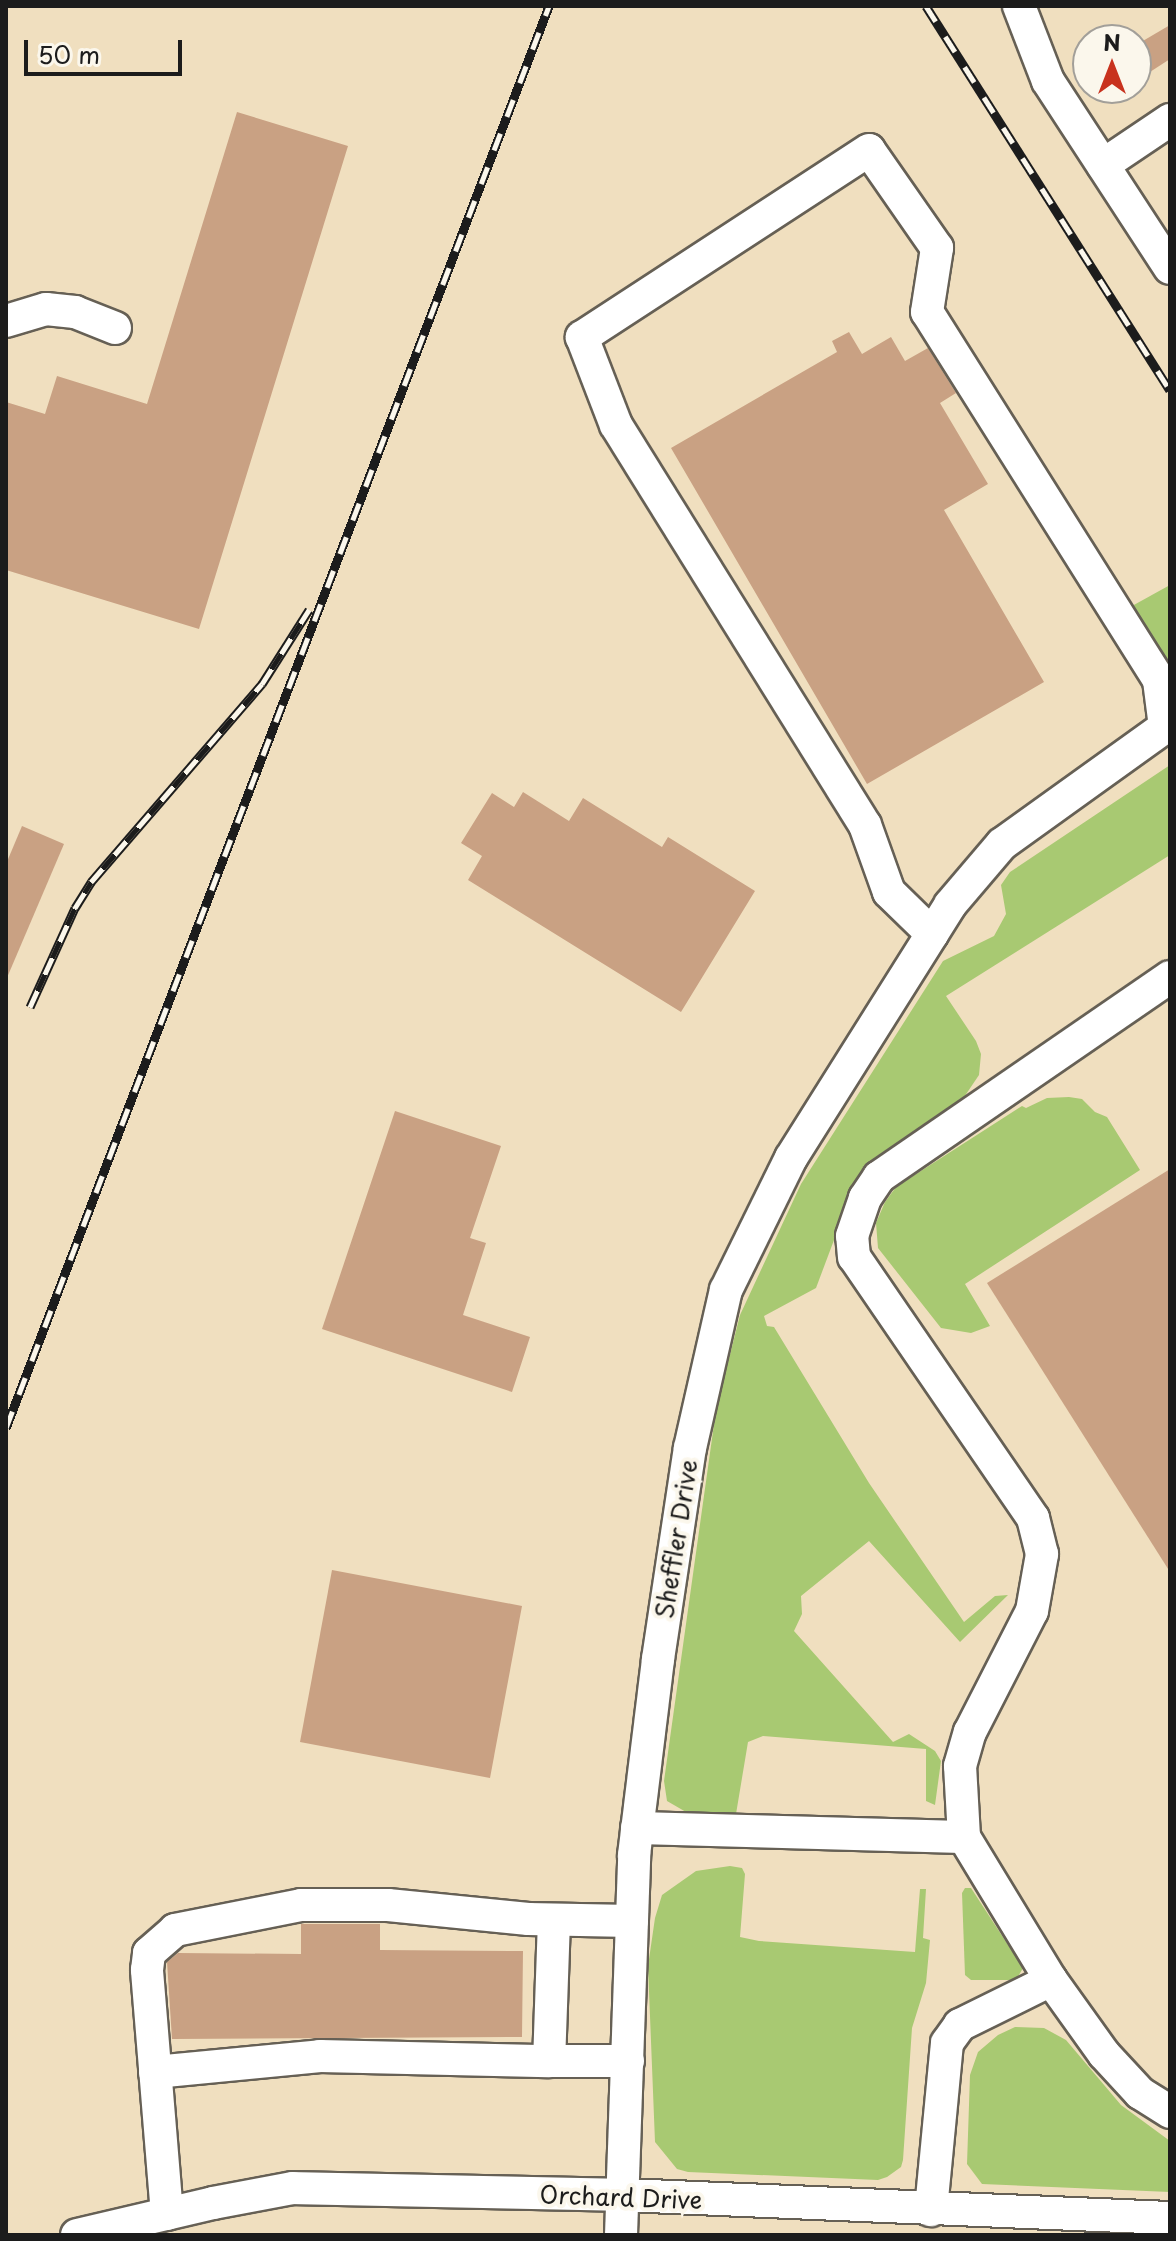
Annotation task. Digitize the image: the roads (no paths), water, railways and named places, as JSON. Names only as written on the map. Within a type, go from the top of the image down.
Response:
[{"type":"street","points":[[1019,6],[1048,81],[1170,268]]},
{"type":"street","points":[[1103,165],[1170,120]]},
{"type":"street","name":"Sheffler Drive","points":[[621,2235],[625,2195],[637,1828],[658,1659],[690,1448],[726,1290],[791,1158],[932,934],[950,905],[1002,844],[1165,727],[1159,680],[927,312],[937,248],[869,150],[582,337],[616,425],[865,825],[889,892],[932,934]]},
{"type":"street","points":[[6,321],[46,309],[75,312],[115,328]]},
{"type":"street","points":[[1170,977],[879,1177],[865,1198],[852,1236],[854,1257],[1033,1518],[1042,1554],[1032,1611],[970,1732],[960,1766],[964,1837],[1051,1980],[1104,2054],[1140,2093],[1170,2112]]},
{"type":"street","points":[[637,1828],[964,1837]]},
{"type":"street","points":[[167,2214],[147,1970],[149,1953],[175,1930],[301,1905],[388,1905],[554,1920],[632,1921]]},
{"type":"street","points":[[549,2061],[554,1920]]},
{"type":"street","points":[[921,2218],[947,2043],[960,2025],[1051,1980]]},
{"type":"street","points":[[155,2072],[320,2056],[628,2061]]},
{"type":"street","name":"Orchard Drive","points":[[77,2235],[122,2230],[167,2214],[293,2188],[625,2195],[921,2218],[1170,2218]]},
{"type":"railway","points":[[6,1428],[549,6]]},
{"type":"railway","points":[[926,6],[1170,390]]},
{"type":"railway","points":[[30,1007],[75,908],[91,882],[262,684],[309,610]]}]
